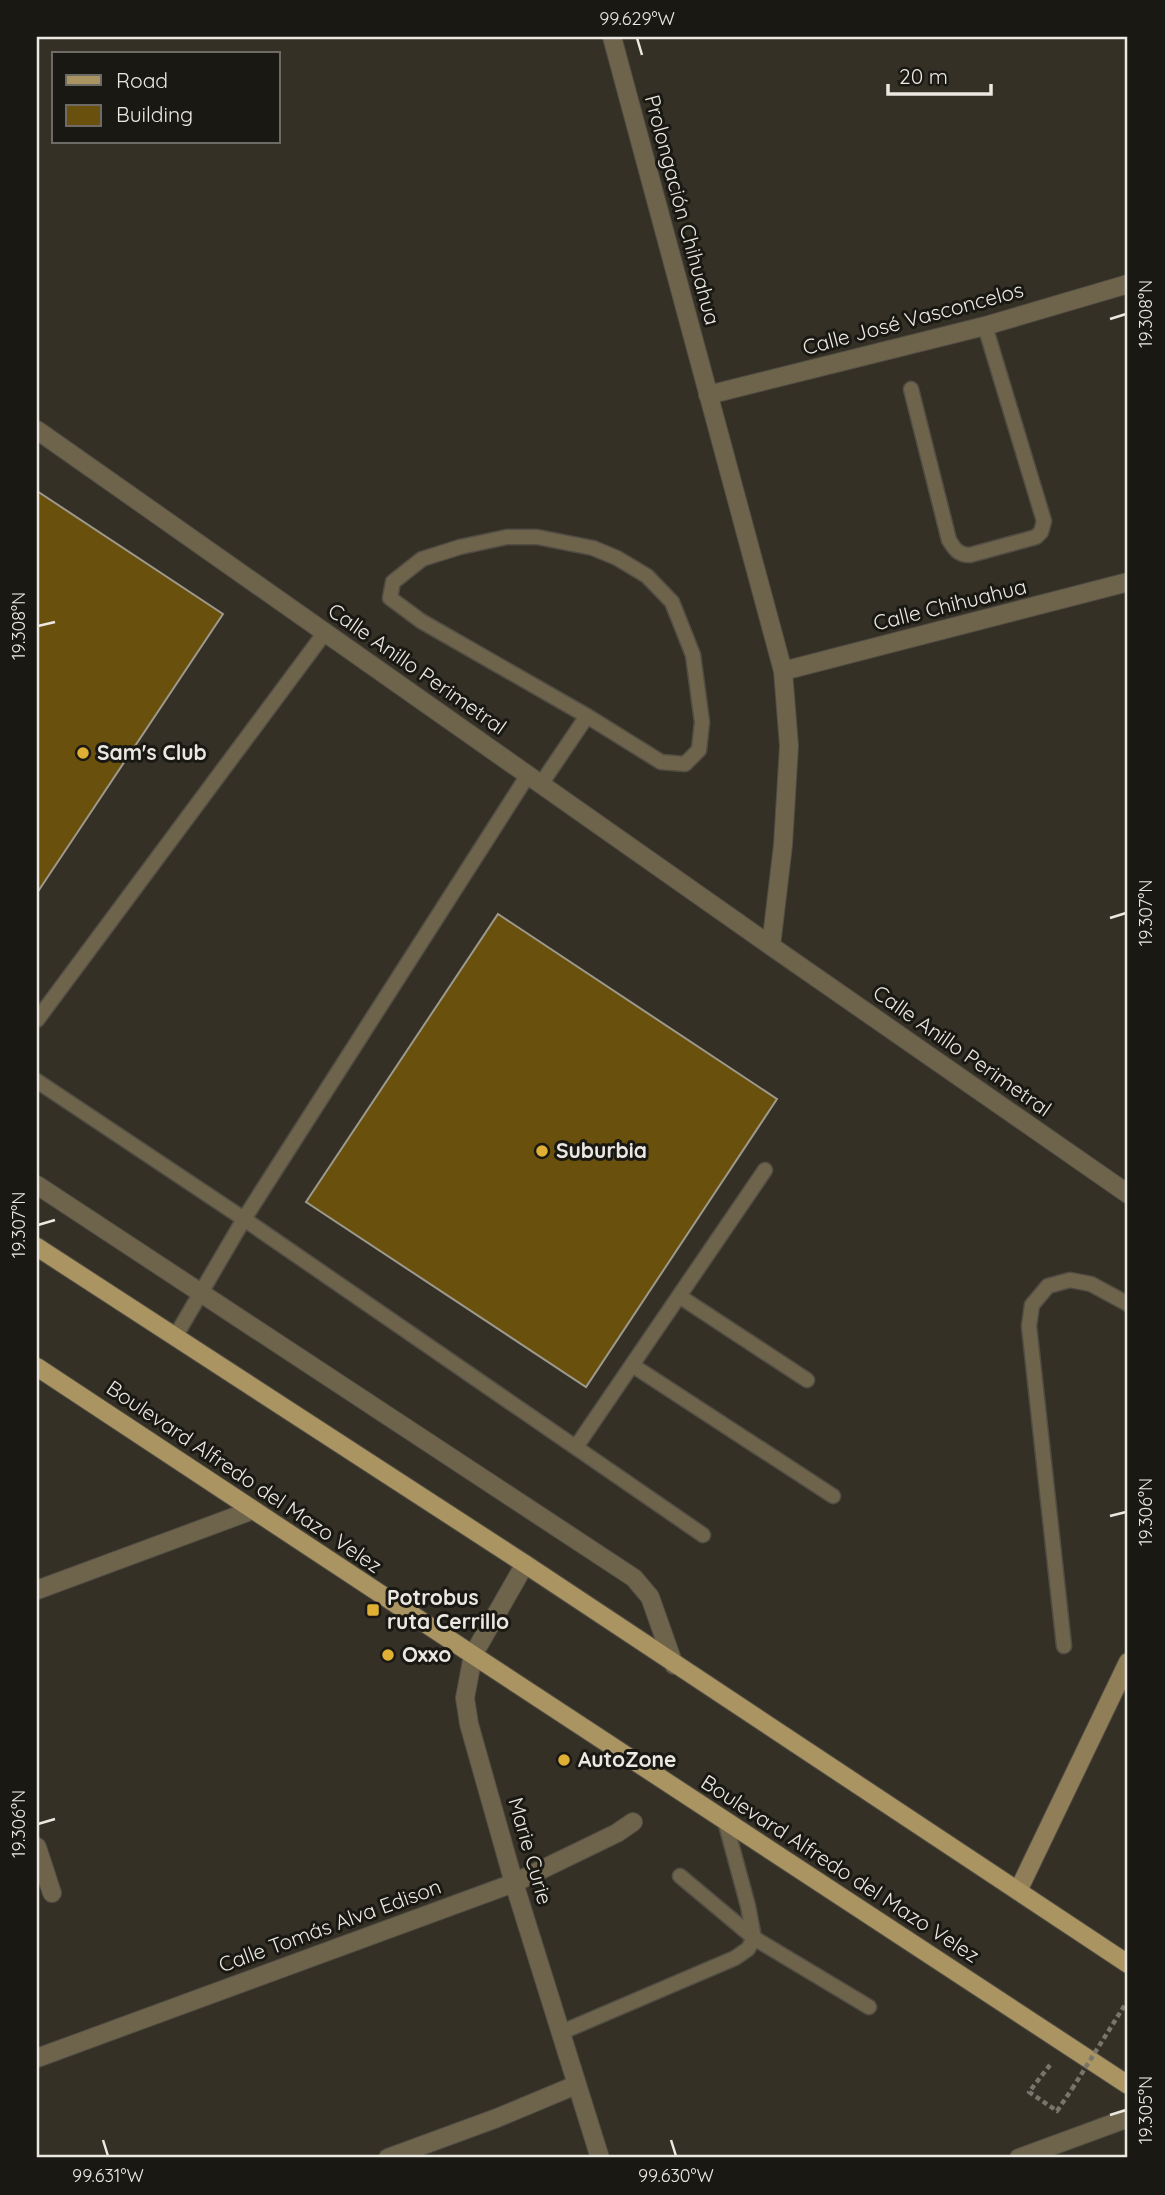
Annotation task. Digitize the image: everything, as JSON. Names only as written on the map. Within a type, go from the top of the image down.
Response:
[{"type":"main road","points":[[37,1247],[526,1564],[674,1665],[1128,1964]]},
{"type":"main road","name":"Boulevard Alfredo del Mazo Velez","points":[[37,1367],[472,1656],[1128,2085]]},
{"type":"main road","points":[[1018,1891],[1126,1674]]},
{"type":"street","name":"Prolongación Chihuahua","points":[[612,37],[708,395]]},
{"type":"street","name":"Calle José Vasconcelos","points":[[708,395],[985,326],[1128,284]]},
{"type":"street","points":[[708,395],[783,671],[789,747],[783,845],[771,946]]},
{"type":"street","name":"Calle Anillo Perimetral","points":[[37,430],[1128,1194]]},
{"type":"street","name":"Calle Chihuahua","points":[[783,671],[1128,582]]},
{"type":"street","points":[[37,1185],[634,1577],[650,1597],[674,1665]]},
{"type":"street","points":[[37,1590],[253,1510]]},
{"type":"street","name":"Marie Curie","points":[[526,1564],[472,1656],[465,1698],[469,1724],[514,1883],[600,2158]]},
{"type":"street","name":"Calle Tomás Alva Edison","points":[[37,2058],[514,1883],[617,1833],[633,1822]]},
{"type":"street","points":[[37,1847],[52,1893]]},
{"type":"street","points":[[388,2158],[497,2119],[576,2085]]},
{"type":"street","points":[[1019,2158],[1128,2118]]},
{"type":"lane","points":[[911,389],[948,540],[954,548],[961,555],[971,555],[1036,537],[1041,532],[1044,521],[985,326]]},
{"type":"lane","points":[[507,537],[537,537],[593,548],[647,576],[672,601],[693,656],[702,722],[699,750],[685,764],[662,762],[587,716],[421,621],[390,598],[393,582],[422,559],[507,537]]},
{"type":"lane","points":[[37,1020],[326,631]]},
{"type":"lane","points":[[175,1337],[244,1219],[534,779],[587,716]]},
{"type":"lane","points":[[37,1081],[244,1219],[703,1535]]},
{"type":"lane","points":[[576,1447],[765,1170]]},
{"type":"lane","points":[[1064,1646],[1029,1326],[1032,1305],[1048,1286],[1070,1280],[1091,1284],[1128,1304]]},
{"type":"lane","points":[[679,1296],[807,1380]]},
{"type":"lane","points":[[632,1366],[833,1496]]},
{"type":"lane","points":[[562,2032],[735,1958],[748,1949],[754,1938],[725,1821]]},
{"type":"lane","points":[[680,1876],[754,1938],[869,2007]]},
{"type":"path","points":[[1065,2043],[1029,2092],[1057,2110],[1128,2000]]},
{"type":"building","name":"Sam's Club","points":[[37,491],[223,614],[37,893]]},
{"type":"building","name":"Suburbia","points":[[498,914],[777,1099],[586,1387],[306,1202]]},
{"type":"place","name":"Sam's Club","points":[[83,753]]},
{"type":"place","name":"Suburbia","points":[[542,1151]]},
{"type":"place","name":"Potrobus ruta Cerrillo","points":[[373,1610]]},
{"type":"place","name":"Oxxo","points":[[388,1655]]},
{"type":"place","name":"AutoZone","points":[[564,1760]]}]
